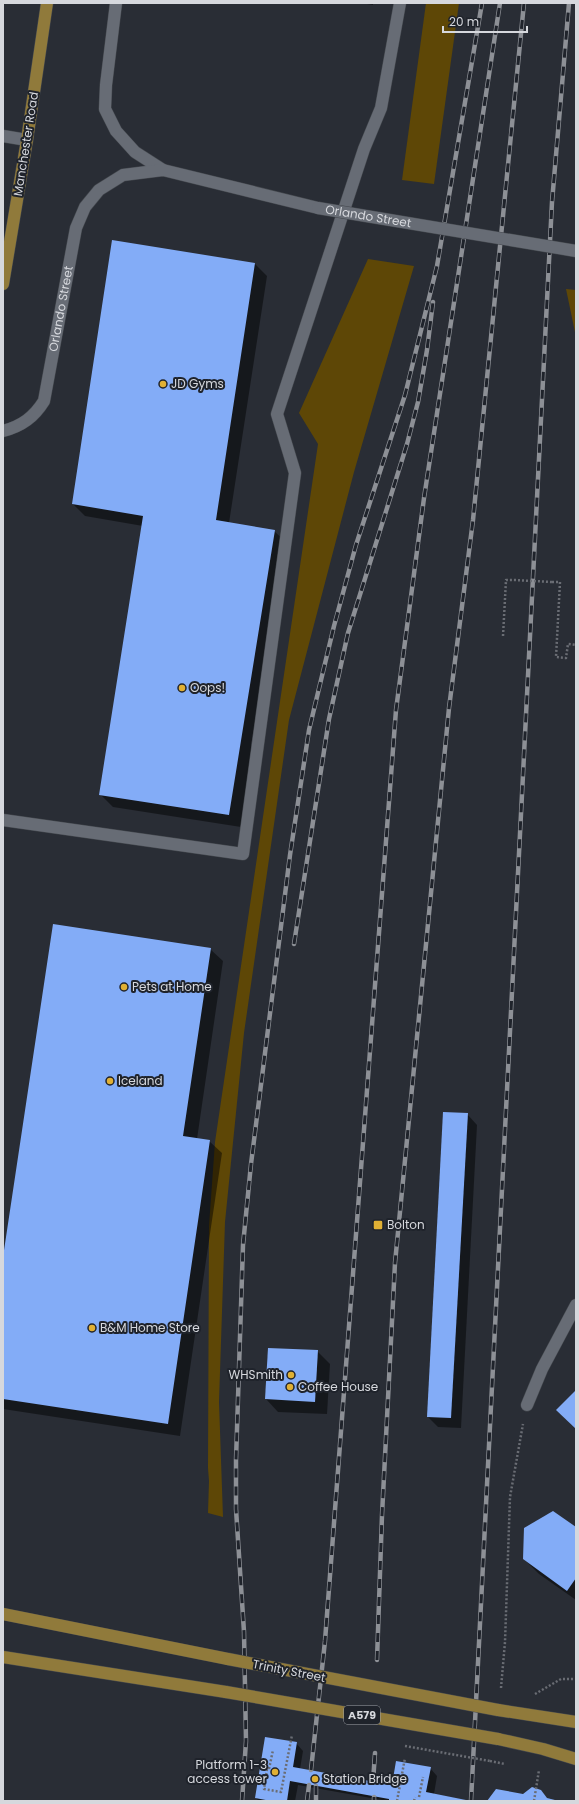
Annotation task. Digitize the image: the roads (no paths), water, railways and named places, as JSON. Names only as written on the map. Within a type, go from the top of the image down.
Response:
[{"type":"main road","name":"Manchester Road","points":[[3,284],[27,140],[47,3]]},
{"type":"main road","name":"Trinity Street","points":[[3,1614],[228,1659],[498,1710],[576,1722]]},
{"type":"main road","name":"A579","points":[[3,1657],[226,1692],[498,1739],[542,1749],[576,1759]]},
{"type":"street","name":"Orlando Street","points":[[116,3],[106,85],[105,109],[116,131],[135,152],[163,170]]},
{"type":"street","points":[[3,820],[243,854],[295,473],[277,414],[364,149],[381,108],[400,3]]},
{"type":"street","points":[[3,136],[27,140]]},
{"type":"street","name":"Orlando Street","points":[[3,431],[15,428],[24,423],[39,410],[44,401],[76,228],[84,207],[99,190],[123,175],[163,170],[318,208],[576,251]]},
{"type":"street","points":[[527,1405],[542,1368],[576,1305]]},
{"type":"railway","points":[[242,1801],[246,1741],[244,1632],[236,1509],[236,1460],[243,1245],[251,1164],[290,855],[309,730],[334,626],[356,545],[405,395],[437,266],[482,3]]},
{"type":"railway","points":[[311,1770],[325,1641],[396,710],[424,498],[500,3]]},
{"type":"railway","points":[[377,1660],[382,1515],[395,1263],[449,708],[473,520],[524,3]]},
{"type":"railway","points":[[471,1801],[552,202],[569,3]]},
{"type":"railway","points":[[294,944],[329,719],[348,633],[407,444],[418,402],[433,302]]},
{"type":"railway","points":[[373,1782],[375,1753]]},
{"type":"railway","points":[[307,1801],[309,1785]]},
{"type":"railway","points":[[316,1786],[316,1801]]},
{"type":"place","name":"JD Gyms","points":[[163,384]]},
{"type":"place","name":"Oops!","points":[[182,688]]},
{"type":"place","name":"Pets at Home","points":[[124,987]]},
{"type":"place","name":"Iceland","points":[[110,1081]]},
{"type":"place","name":"Bolton","points":[[378,1225]]},
{"type":"place","name":"B&M Home Store","points":[[92,1328]]},
{"type":"place","name":"WHSmith","points":[[291,1375]]},
{"type":"place","name":"Coffee House","points":[[290,1387]]},
{"type":"place","name":"Platform 1-3 access tower","points":[[275,1772]]},
{"type":"place","name":"Station Bridge","points":[[315,1779]]}]
